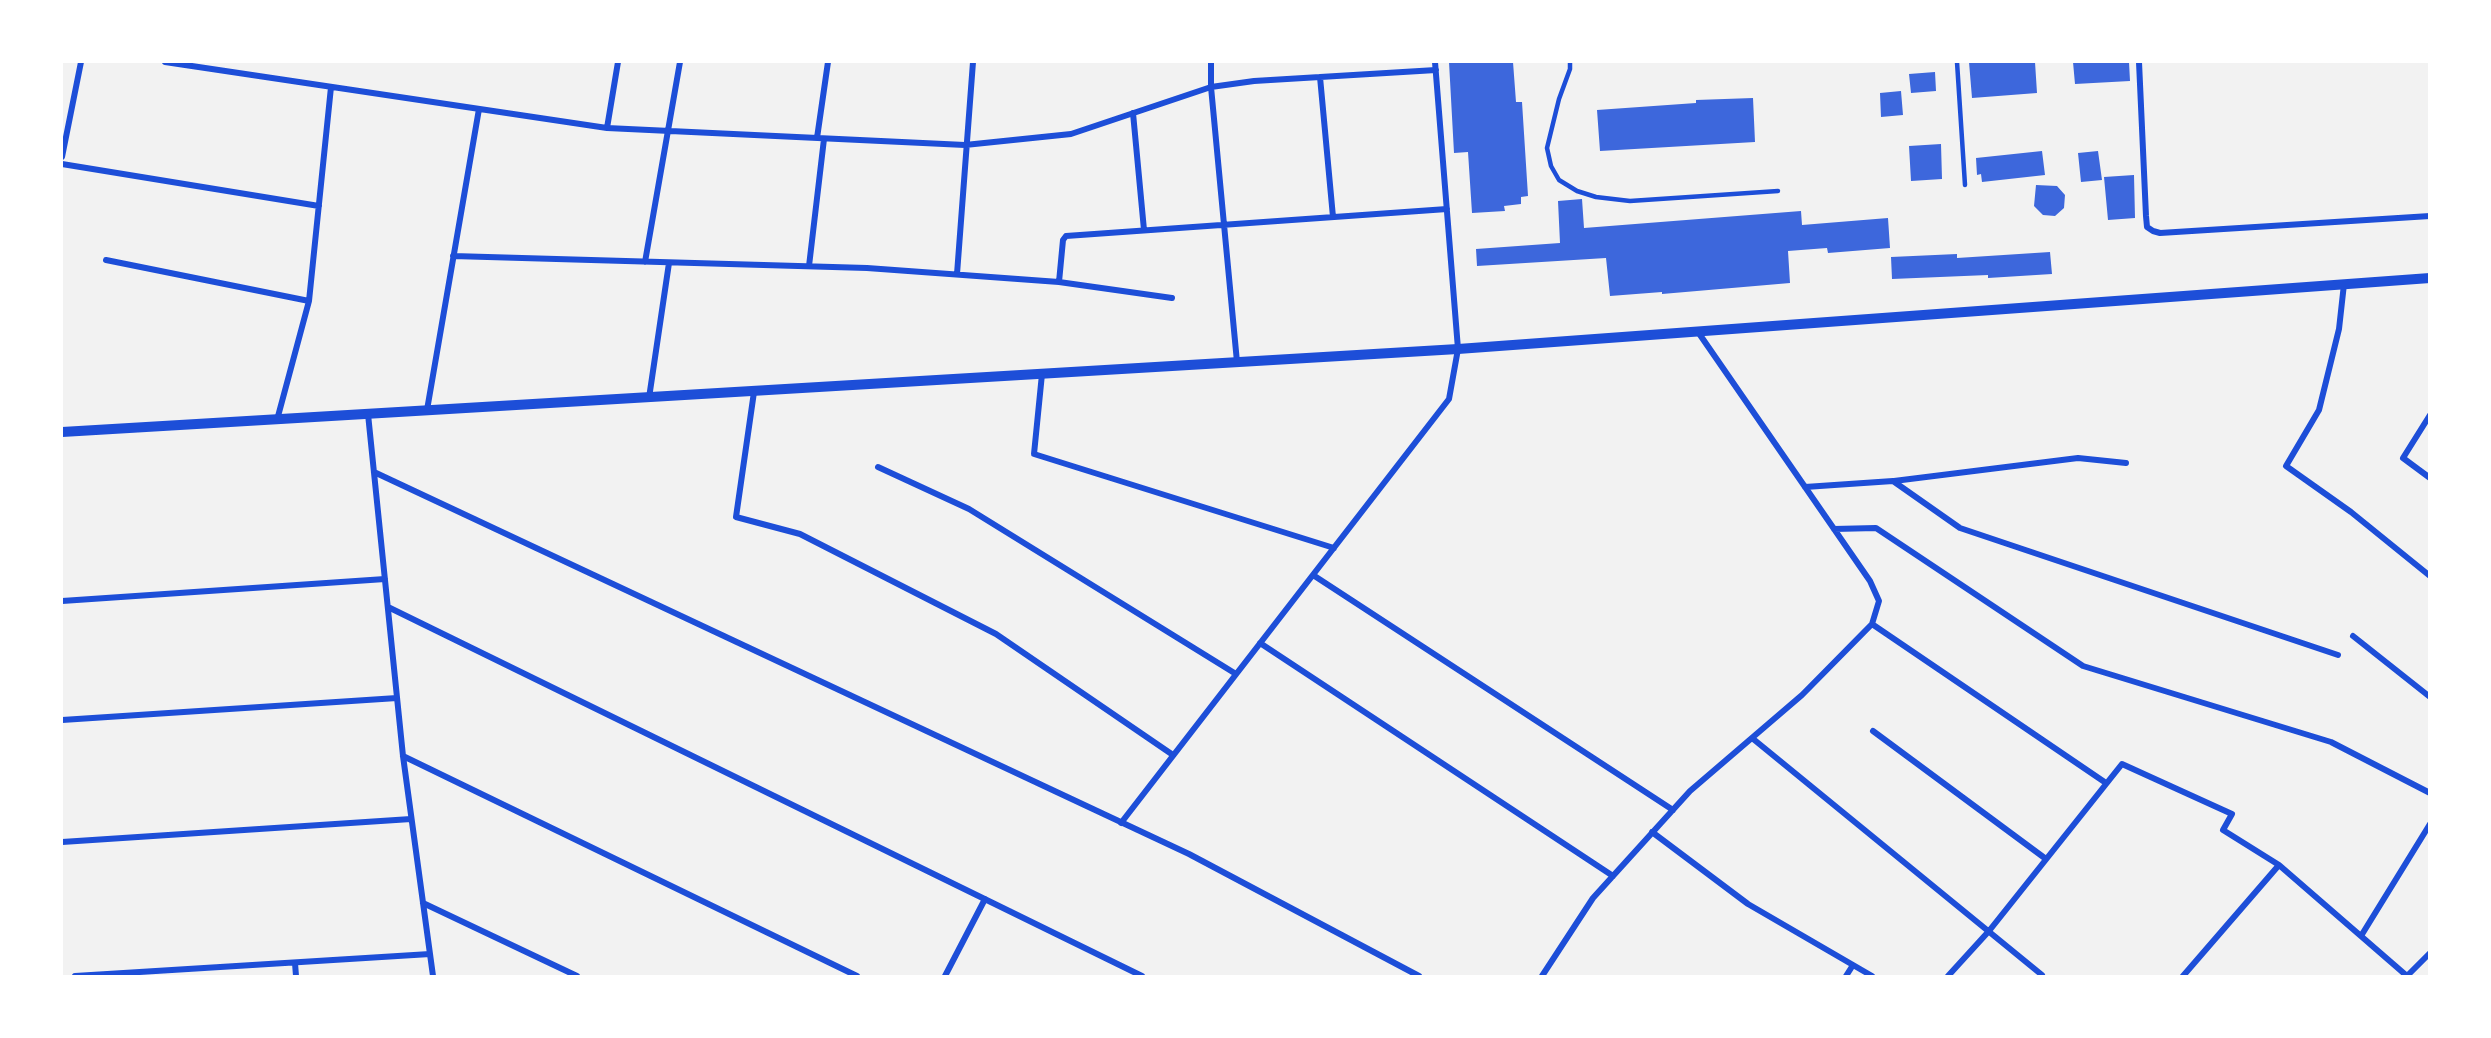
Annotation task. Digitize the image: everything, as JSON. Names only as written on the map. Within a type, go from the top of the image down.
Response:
[{"type":"street","points":[[62,157],[81,62]]},
{"type":"street","points":[[165,62],[607,128],[965,145],[1071,134],[1211,87],[1254,81],[1436,70]]},
{"type":"street","points":[[607,128],[618,62]]},
{"type":"street","points":[[645,262],[680,62]]},
{"type":"street","points":[[809,266],[828,62]]},
{"type":"street","points":[[957,274],[973,62]]},
{"type":"street","points":[[1211,62],[1211,87],[1237,362]]},
{"type":"street","points":[[1121,823],[1449,399],[1458,350],[1436,62]]},
{"type":"street","points":[[2139,62],[2146,216],[2147,227],[2152,231],[2160,233],[2430,216]]},
{"type":"street","points":[[1320,77],[1334,217]]},
{"type":"street","points":[[277,420],[309,301],[331,87]]},
{"type":"street","points":[[427,411],[479,109]]},
{"type":"street","points":[[1133,113],[1144,230]]},
{"type":"street","points":[[62,164],[319,206]]},
{"type":"street","points":[[1059,282],[1063,240],[1066,236],[1447,209]]},
{"type":"street","points":[[453,256],[809,266],[957,274],[1059,282],[1172,298]]},
{"type":"street","points":[[106,260],[309,301]]},
{"type":"street","points":[[649,398],[669,262]]},
{"type":"street","points":[[62,432],[1458,350],[2430,278]]},
{"type":"street","points":[[2344,284],[2339,329],[2319,410],[2286,466],[2351,512],[2430,576]]},
{"type":"street","points":[[1542,976],[1593,898],[1652,832],[1690,791],[1802,695],[1872,624],[1879,601],[1870,581],[1698,332]]},
{"type":"street","points":[[1042,374],[1034,454],[1334,548]]},
{"type":"street","points":[[754,392],[736,517],[800,534],[996,634],[1173,755]]},
{"type":"street","points":[[368,414],[403,756],[433,976]]},
{"type":"street","points":[[2430,415],[2403,458],[2430,478]]},
{"type":"street","points":[[1805,487],[1893,481],[2078,458],[2126,463]]},
{"type":"street","points":[[878,467],[969,509],[1236,674]]},
{"type":"street","points":[[374,472],[1189,854],[1419,976]]},
{"type":"street","points":[[1893,481],[1960,528],[2338,655]]},
{"type":"street","points":[[1834,529],[1876,528],[2083,666],[2331,742],[2430,793]]},
{"type":"street","points":[[1313,575],[1673,810]]},
{"type":"street","points":[[62,601],[385,579]]},
{"type":"street","points":[[388,607],[1142,976]]},
{"type":"street","points":[[1872,624],[2106,783]]},
{"type":"street","points":[[2353,636],[2430,697]]},
{"type":"street","points":[[1260,643],[1613,876]]},
{"type":"street","points":[[62,720],[397,698]]},
{"type":"street","points":[[1873,731],[2046,859]]},
{"type":"street","points":[[1752,738],[2043,975],[2041,976]]},
{"type":"street","points":[[403,756],[857,976]]},
{"type":"street","points":[[1948,976],[1989,931],[2122,764],[2232,814],[2223,830],[2279,865],[2407,976],[2430,953]]},
{"type":"street","points":[[62,842],[411,819]]},
{"type":"street","points":[[2361,936],[2430,825]]},
{"type":"street","points":[[1652,832],[1748,904],[1872,976]]},
{"type":"street","points":[[2183,976],[2279,865]]},
{"type":"street","points":[[945,976],[985,899]]},
{"type":"street","points":[[423,903],[577,976]]},
{"type":"street","points":[[75,976],[171,974],[430,954]]},
{"type":"street","points":[[295,963],[296,976]]},
{"type":"street","points":[[1846,976],[1853,965]]},
{"type":"lane","points":[[1570,62],[1570,69],[1559,99],[1547,148],[1551,166],[1559,180],[1577,191],[1596,197],[1630,201],[1778,191]]},
{"type":"lane","points":[[1957,62],[1965,185]]},
{"type":"building","points":[[1449,62],[1513,62],[1516,102],[1522,102],[1528,196],[1521,197],[1521,204],[1504,206],[1505,211],[1472,213],[1468,152],[1454,153]]},
{"type":"building","points":[[1969,62],[2035,62],[2037,93],[1972,98]]},
{"type":"building","points":[[2073,62],[2129,62],[2130,81],[2075,84]]},
{"type":"building","points":[[1935,72],[1936,91],[1911,93],[1909,74]]},
{"type":"building","points":[[1901,91],[1903,115],[1881,117],[1880,93]]},
{"type":"building","points":[[1753,98],[1755,142],[1600,151],[1597,110],[1696,103],[1696,100]]},
{"type":"building","points":[[1941,144],[1942,179],[1911,181],[1909,146]]},
{"type":"building","points":[[2042,151],[2045,175],[1982,182],[1981,174],[1977,175],[1976,158]]},
{"type":"building","points":[[2098,151],[2102,180],[2081,182],[2078,153]]},
{"type":"building","points":[[2134,175],[2135,218],[2108,220],[2104,177]]},
{"type":"building","points":[[2036,185],[2057,186],[2065,195],[2064,208],[2055,216],[2043,215],[2034,206]]},
{"type":"building","points":[[1582,199],[1584,228],[1801,211],[1802,225],[1888,218],[1890,248],[1828,253],[1827,248],[1788,251],[1790,283],[1662,294],[1662,292],[1610,296],[1606,258],[1477,266],[1476,249],[1560,243],[1558,201]]},
{"type":"building","points":[[2050,252],[2052,274],[1988,278],[1988,275],[1892,279],[1891,257],[1957,254],[1957,258]]}]
